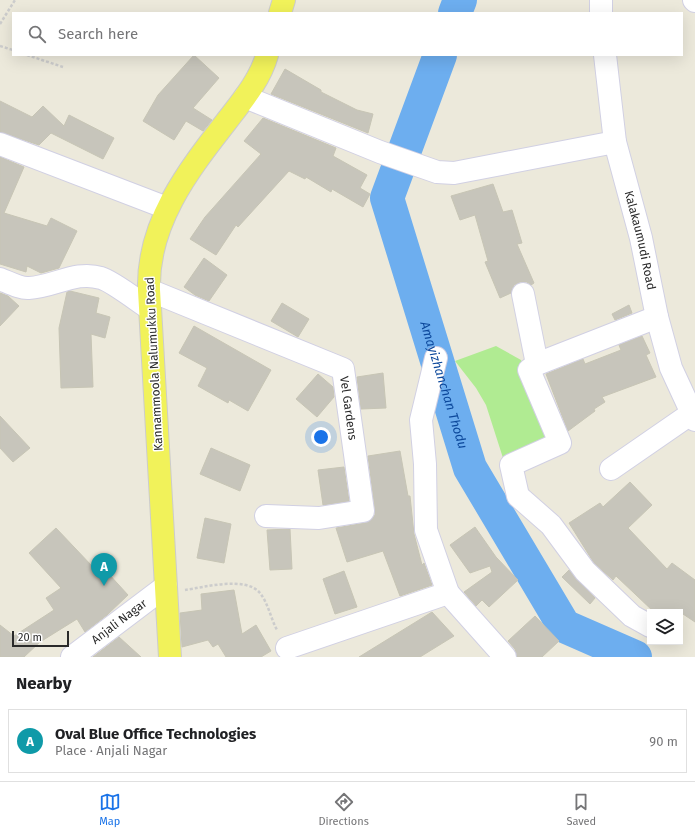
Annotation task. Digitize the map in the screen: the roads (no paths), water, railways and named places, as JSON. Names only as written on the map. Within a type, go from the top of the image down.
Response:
[{"type":"main road","points":[[280,12],[284,0]]},
{"type":"main road","name":"Kannammoola Nalumukku Road","points":[[170,657],[149,300],[155,241],[167,208],[200,156],[245,97],[264,66],[267,56]]},
{"type":"street","points":[[601,0],[601,12]]},
{"type":"street","name":"Kalakaumudi Road","points":[[605,56],[615,142],[641,238],[657,317],[671,368],[693,416]]},
{"type":"street","points":[[245,97],[380,152],[437,172],[454,173],[615,142]]},
{"type":"street","points":[[0,144],[167,208]]},
{"type":"street","points":[[0,279],[28,288],[85,275],[102,278],[149,300]]},
{"type":"street","points":[[523,294],[537,364]]},
{"type":"street","name":"Vel Gardens","points":[[149,300],[343,369],[363,511],[319,518],[266,516]]},
{"type":"street","points":[[647,624],[632,616],[585,571],[551,525],[518,496],[511,465],[560,443],[529,370],[537,364],[657,317]]},
{"type":"street","points":[[436,358],[421,420],[425,464],[426,530],[448,593],[505,657]]},
{"type":"street","points":[[611,469],[693,416]]},
{"type":"street","name":"Anjali Nagar","points":[[72,657],[166,589]]},
{"type":"street","points":[[287,648],[448,593]]},
{"type":"waterway","name":"Amayizhanchan Thodu","points":[[455,12],[460,0]]},
{"type":"waterway","name":"Amayizhanchan Thodu","points":[[440,56],[387,198],[470,468],[564,626],[635,657]]},
{"type":"place","name":"Oval Blue Office Technologies","points":[[104,586]]}]
